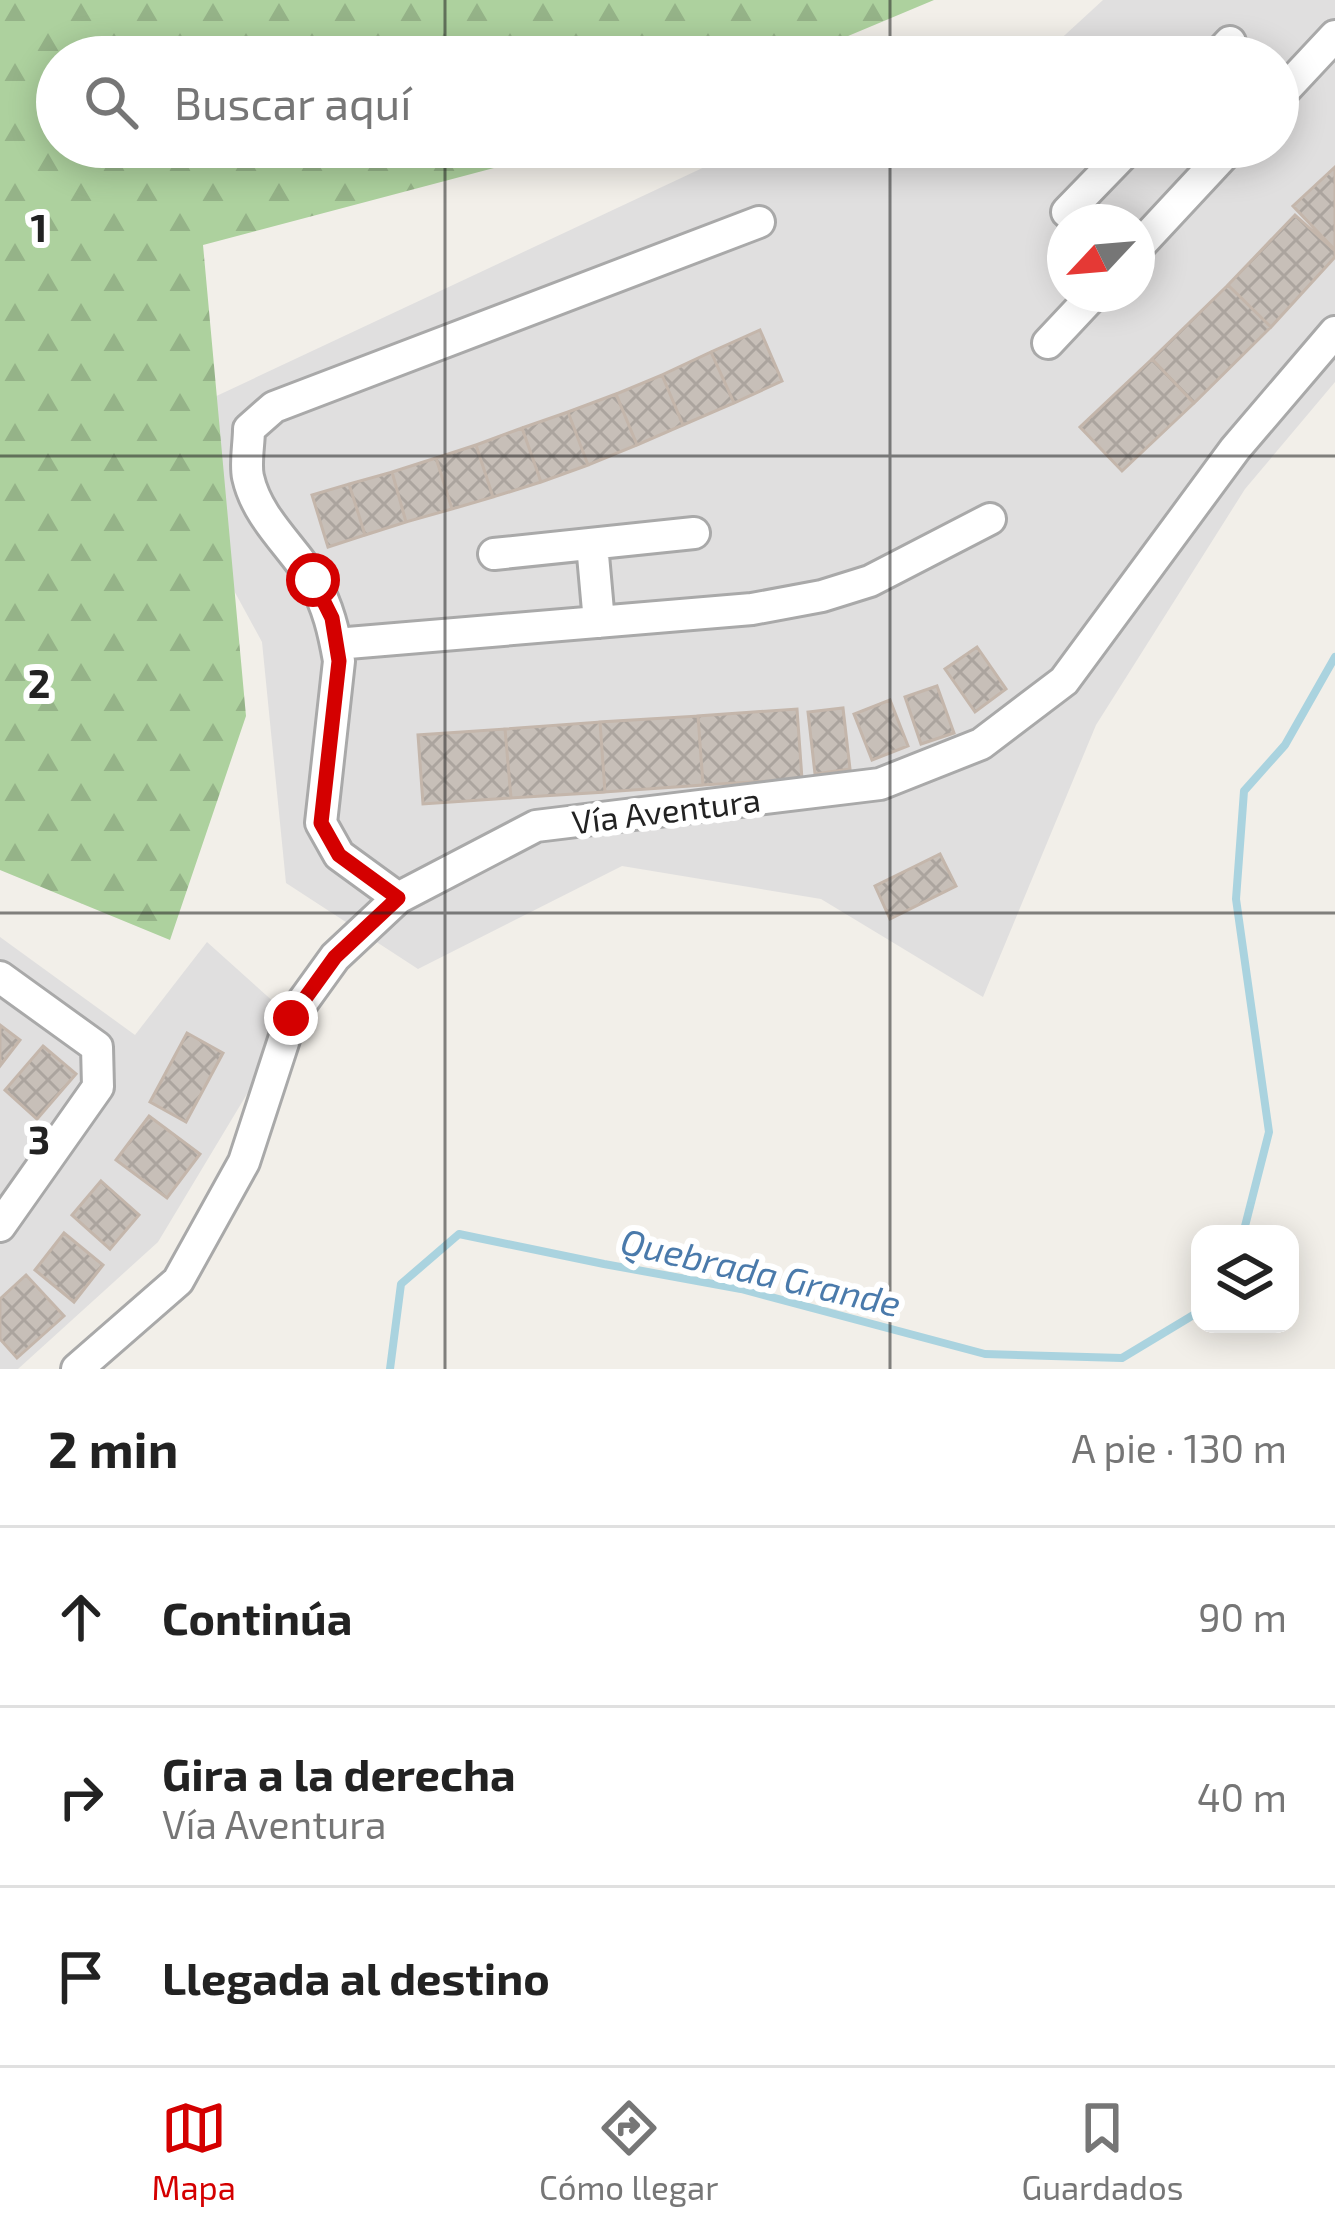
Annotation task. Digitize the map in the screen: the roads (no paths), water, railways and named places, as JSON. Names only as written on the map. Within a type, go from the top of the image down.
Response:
[{"type":"street","points":[[1299,75],[1335,36]]},
{"type":"street","points":[[1075,204],[1110,168]]},
{"type":"street","points":[[1155,229],[1211,168]]},
{"type":"street","points":[[398,898],[339,855],[321,823],[339,661],[332,618],[313,580],[267,520],[247,475],[250,430],[274,406],[759,222]]},
{"type":"street","points":[[1048,343],[1077,312]]},
{"type":"street","name":"Vía Aventura","points":[[77,1369],[178,1281],[244,1162],[291,1018],[335,957],[398,898],[536,826],[880,784],[981,744],[1064,681],[1235,448],[1335,332]]},
{"type":"street","points":[[336,644],[752,609],[822,596],[870,581],[990,519]]},
{"type":"street","points":[[494,554],[694,533]]},
{"type":"street","points":[[592,544],[599,622]]},
{"type":"street","points":[[0,977],[97,1047],[98,1087],[0,1226]]},
{"type":"waterway","name":"Quebrada Grande","points":[[1245,1225],[1269,1132],[1236,899],[1244,791],[1285,745],[1335,657]]},
{"type":"waterway","name":"Quebrada Grande","points":[[390,1369],[401,1284],[459,1234],[741,1289],[985,1354],[1122,1358],[1191,1316]]}]
